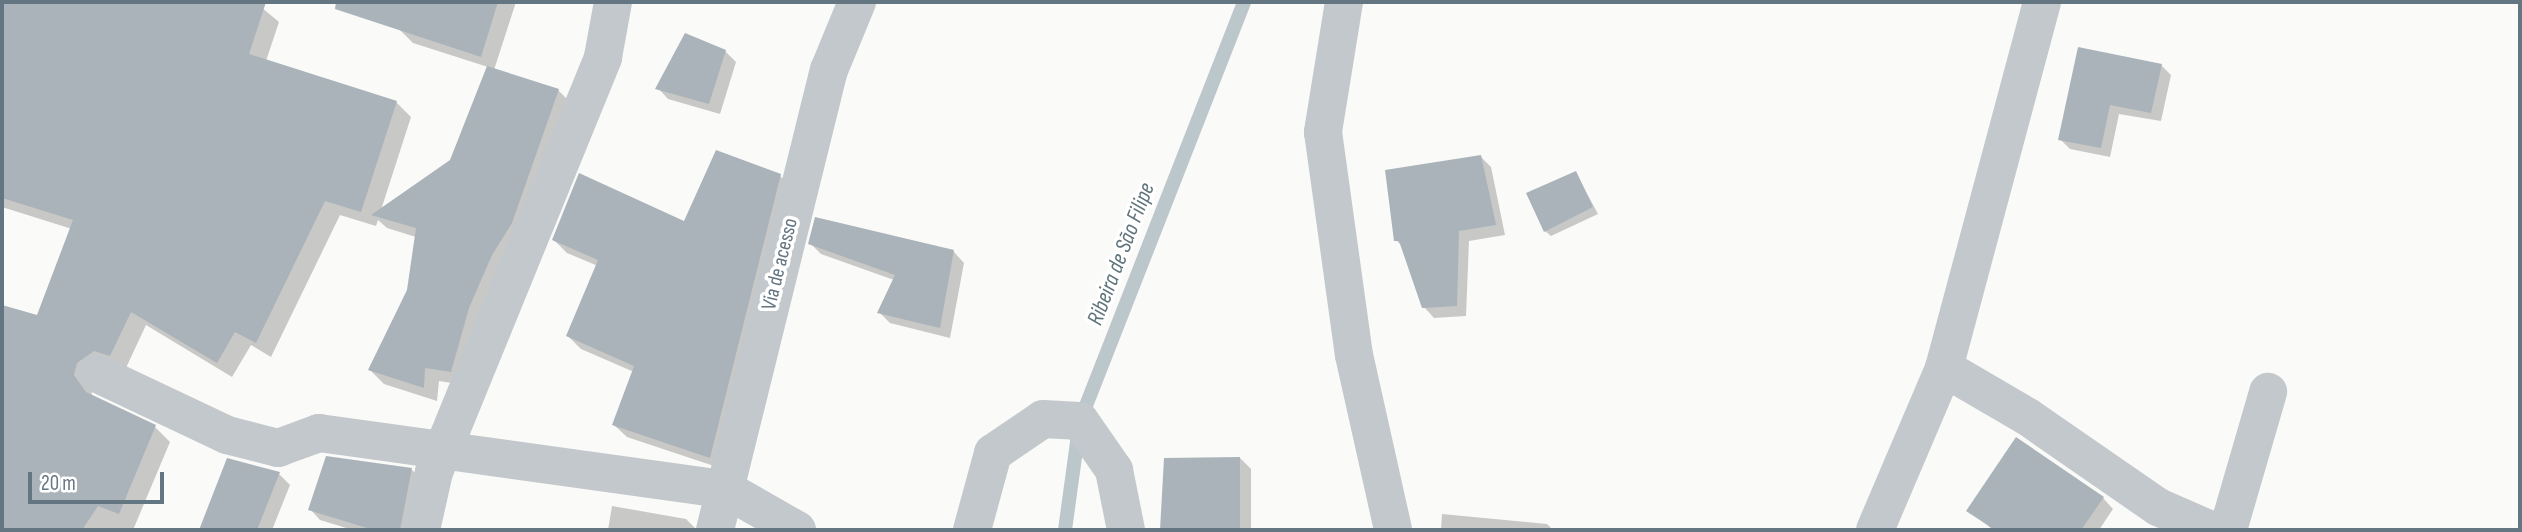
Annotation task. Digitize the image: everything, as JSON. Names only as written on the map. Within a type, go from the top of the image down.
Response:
[{"type":"street","points":[[421,530],[444,448],[603,57],[612,2]]},
{"type":"street","name":"Via de acesso","points":[[715,530],[829,70],[857,2]]},
{"type":"street","points":[[1344,2],[1323,132],[1354,355],[1393,530]]},
{"type":"street","points":[[1875,530],[1944,368],[2042,2]]},
{"type":"street","points":[[1944,368],[2028,416],[2158,507],[2211,530]]},
{"type":"street","points":[[96,373],[227,435],[278,448],[319,432],[725,489],[797,530]]},
{"type":"street","points":[[2228,530],[2268,392]]},
{"type":"street","points":[[972,530],[993,453],[1043,419],[1080,421],[1114,470],[1126,530]]},
{"type":"building","points":[[2,2],[266,2],[249,54],[397,101],[361,212],[325,201],[256,343],[235,332],[217,363],[131,312],[110,356],[94,351],[77,363],[74,375],[86,392],[156,425],[119,514],[98,506],[82,530],[2,530],[2,305],[37,315],[73,220],[2,198]]},
{"type":"building","points":[[336,2],[498,2],[481,57],[335,9]]},
{"type":"building","points":[[685,33],[726,50],[709,104],[655,89]]},
{"type":"building","points":[[2078,47],[2162,64],[2151,113],[2110,105],[2101,148],[2058,140]]},
{"type":"building","points":[[487,66],[559,89],[512,223],[492,255],[469,308],[451,372],[425,368],[424,388],[368,370],[407,290],[416,228],[371,215],[450,160]]},
{"type":"building","points":[[716,150],[781,174],[710,458],[612,425],[634,366],[566,336],[598,260],[552,240],[579,173],[684,221]]},
{"type":"building","points":[[1481,155],[1496,225],[1459,231],[1457,306],[1422,308],[1399,241],[1394,241],[1385,170]]},
{"type":"building","points":[[1576,171],[1593,207],[1544,232],[1526,193]]},
{"type":"building","points":[[815,217],[954,250],[940,328],[877,313],[895,275],[808,244]]},
{"type":"building","points":[[2016,437],[2104,497],[2081,530],[1995,530],[1966,511]]},
{"type":"building","points":[[326,456],[412,468],[400,530],[374,530],[308,510]]},
{"type":"building","points":[[1240,457],[1240,530],[1160,530],[1164,458]]},
{"type":"building","points":[[227,458],[280,472],[257,530],[199,530]]},
{"type":"waterway","name":"Ribeira de São Filipe","points":[[1065,530],[1080,421],[1244,2]]}]
